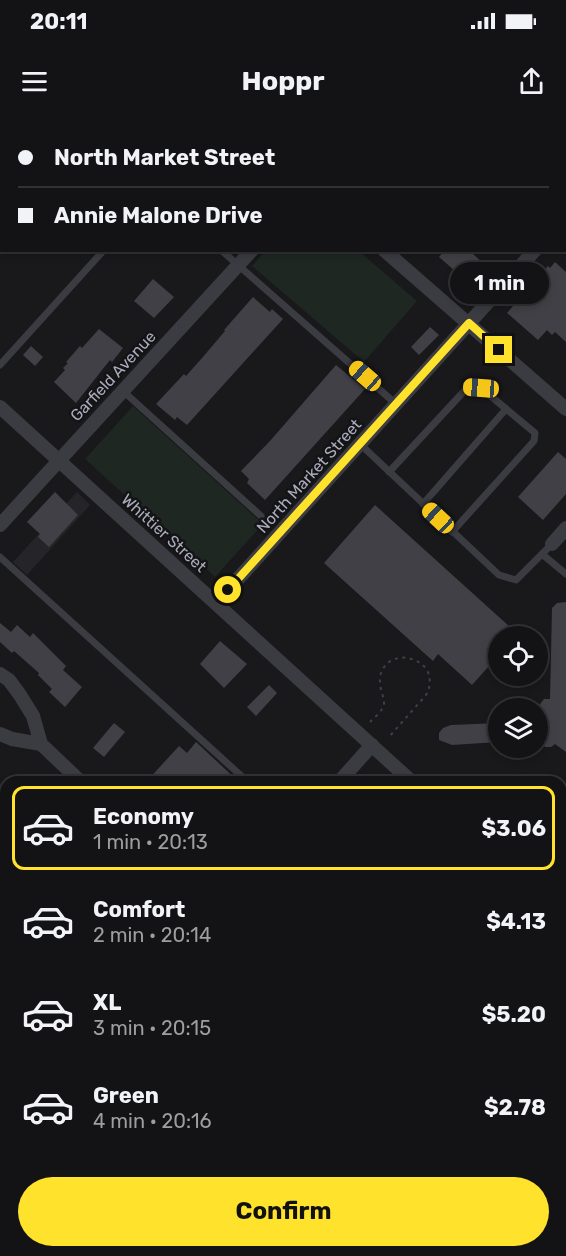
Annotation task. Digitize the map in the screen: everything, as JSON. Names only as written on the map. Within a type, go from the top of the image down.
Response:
[{"type":"street","name":"Garfield Avenue","points":[[0,525],[250,252]]},
{"type":"street","points":[[386,252],[566,409]]},
{"type":"street","name":"North Market Street","points":[[228,590],[533,252]]},
{"type":"street","name":"Whittier Street","points":[[0,407],[406,776]]},
{"type":"street","points":[[547,549],[566,528]]},
{"type":"street","points":[[0,674],[9,680],[29,709],[41,744],[75,776]]},
{"type":"street","points":[[0,734],[12,739],[41,744]]},
{"type":"street","points":[[344,776],[372,745]]},
{"type":"lane","points":[[0,365],[102,252]]},
{"type":"lane","points":[[223,252],[396,404]]},
{"type":"lane","points":[[389,472],[468,387],[481,388],[535,433],[534,441],[452,532]]},
{"type":"lane","points":[[123,391],[261,516]]},
{"type":"lane","points":[[423,504],[506,410]]},
{"type":"lane","points":[[360,444],[499,575],[516,580],[547,549],[566,574]]},
{"type":"lane","points":[[0,557],[241,776]]},
{"type":"path","points":[[370,723],[382,709],[384,703],[380,676],[385,666],[394,659],[405,657],[422,665],[427,670],[430,682],[426,695],[389,737]]},
{"type":"shaded area","points":[[264,252],[360,252],[417,301],[364,362],[252,266]]},
{"type":"shaded area","points":[[133,406],[263,524],[215,577],[85,459]]},
{"type":"shaded area","points":[[77,492],[90,505],[27,575],[13,562]]},
{"type":"building","points":[[443,252],[471,252],[490,270],[468,295],[456,284],[462,277],[439,257]]},
{"type":"building","points":[[555,262],[566,272],[566,342],[555,332],[552,335],[547,330],[538,340],[507,313],[548,266],[550,268]]},
{"type":"building","points":[[153,279],[174,297],[154,318],[134,301]]},
{"type":"building","points":[[253,297],[270,312],[272,309],[283,319],[187,425],[177,417],[175,420],[156,404],[184,374],[186,376]]},
{"type":"building","points":[[430,327],[439,335],[419,355],[411,347]]},
{"type":"building","points":[[99,329],[123,348],[112,362],[110,360],[76,403],[54,382],[65,370],[63,368],[68,363],[66,362]]},
{"type":"building","points":[[31,346],[43,357],[35,366],[23,355]]},
{"type":"building","points":[[336,365],[365,389],[265,500],[247,483],[249,479],[241,471]]},
{"type":"building","points":[[558,452],[566,459],[566,494],[543,520],[518,497]]},
{"type":"building","points":[[55,492],[78,515],[49,547],[38,537],[40,534],[27,522]]},
{"type":"building","points":[[375,505],[509,626],[488,626],[488,667],[472,685],[438,654],[433,661],[324,563]]},
{"type":"building","points":[[566,602],[566,752],[555,744],[548,747],[552,608],[557,603]]},
{"type":"building","points":[[0,623],[11,632],[17,625],[30,637],[33,633],[66,666],[63,670],[82,687],[65,707],[49,692],[52,689],[38,675],[39,673],[0,642]]},
{"type":"building","points":[[220,641],[247,664],[224,688],[200,664]]},
{"type":"building","points":[[269,685],[277,693],[256,716],[247,707]]},
{"type":"building","points":[[114,723],[125,732],[104,757],[93,748]]},
{"type":"building","points":[[488,723],[488,743],[452,745],[439,740],[439,733],[443,728],[451,725]]},
{"type":"building","points":[[196,742],[233,776],[152,776],[179,746],[187,753]]},
{"type":"route","points":[[228,590],[469,323],[499,350]]}]
